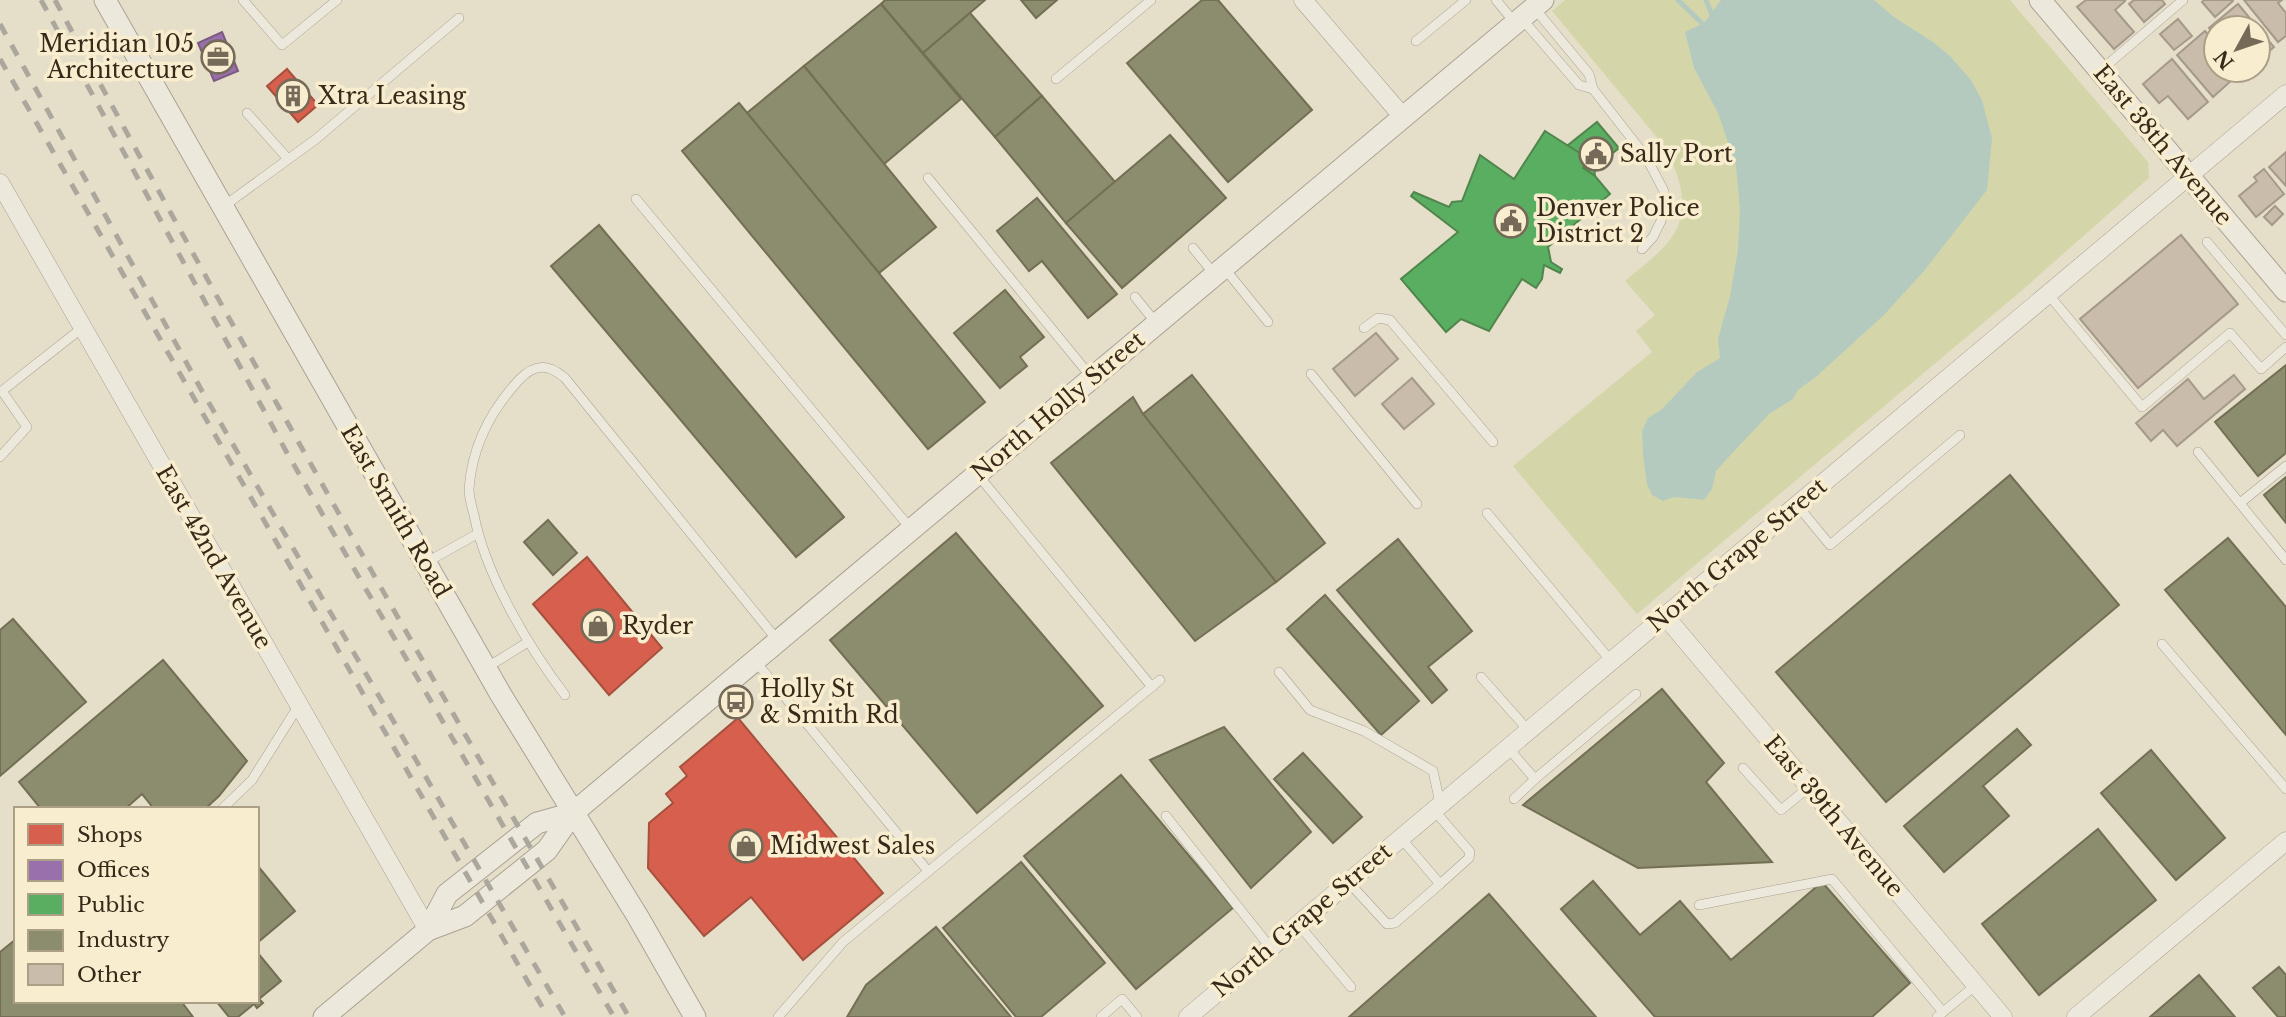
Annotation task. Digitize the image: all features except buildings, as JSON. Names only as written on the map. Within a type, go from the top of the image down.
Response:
[{"type":"street","name":"East Smith Road","points":[[105,0],[425,563],[695,1017]]},
{"type":"street","points":[[1303,0],[1403,117]]},
{"type":"street","name":"East 38th Avenue","points":[[2040,0],[2284,285]]},
{"type":"street","name":"North Holly Street","points":[[324,1017],[428,930],[447,894],[537,823],[573,813],[1528,12]]},
{"type":"street","name":"North Grape Street","points":[[1188,1017],[2286,94]]},
{"type":"street","name":"East 42nd Avenue","points":[[0,183],[428,930]]},
{"type":"street","name":"East 39th Avenue","points":[[1665,616],[2003,1017]]},
{"type":"street","points":[[2076,1017],[2286,841]]},
{"type":"lane","points":[[243,0],[282,45],[337,0]]},
{"type":"lane","points":[[1056,79],[1151,0]]},
{"type":"lane","points":[[1416,41],[1466,0]]},
{"type":"lane","points":[[1496,0],[1528,12],[1589,74],[1592,89],[1646,157],[1664,191],[1665,204],[1653,237],[1642,249]]},
{"type":"lane","points":[[2100,71],[2183,0]]},
{"type":"lane","points":[[1528,12],[1578,85],[1592,89]]},
{"type":"lane","points":[[222,207],[316,139],[459,18]]},
{"type":"lane","points":[[247,113],[288,159]]},
{"type":"lane","points":[[928,177],[1092,378]]},
{"type":"lane","points":[[636,199],[911,529]]},
{"type":"lane","points":[[2207,242],[2286,335]]},
{"type":"lane","points":[[1193,248],[1268,322]]},
{"type":"lane","points":[[2048,294],[2141,407],[2231,333],[2261,369],[2286,347]]},
{"type":"lane","points":[[1135,297],[1157,324]]},
{"type":"lane","points":[[1364,328],[1378,318],[1390,320],[1493,442]]},
{"type":"lane","points":[[0,457],[27,427],[2,391],[82,328]]},
{"type":"lane","points":[[565,695],[528,642],[498,583],[477,534],[469,492],[479,440],[507,394],[523,376],[538,367],[547,367],[565,378],[778,641]]},
{"type":"lane","points":[[1311,373],[1417,503]]},
{"type":"lane","points":[[1797,505],[1830,545],[1960,435]]},
{"type":"lane","points":[[2198,452],[2286,560]]},
{"type":"lane","points":[[2240,503],[2286,466]]},
{"type":"lane","points":[[778,1017],[843,942],[1156,683],[977,474]]},
{"type":"lane","points":[[1487,513],[1611,661]]},
{"type":"lane","points":[[425,563],[477,534]]},
{"type":"lane","points":[[486,668],[528,642]]},
{"type":"lane","points":[[2162,644],[2286,789]]},
{"type":"lane","points":[[755,660],[928,871]]},
{"type":"lane","points":[[1279,672],[1310,710],[1364,731],[1433,771],[1437,806],[1470,852],[1469,858],[1395,923],[1387,924],[1353,887]]},
{"type":"lane","points":[[1481,677],[1528,730]]},
{"type":"lane","points":[[1514,799],[1636,694]]},
{"type":"lane","points":[[224,807],[252,779],[299,705]]},
{"type":"lane","points":[[1508,748],[1535,779]]},
{"type":"lane","points":[[1743,768],[1780,810],[1809,787]]},
{"type":"lane","points":[[1166,816],[1270,947]]},
{"type":"lane","points":[[1400,837],[1440,884]]},
{"type":"lane","points":[[1699,905],[1832,880],[1940,1015],[1976,985]]},
{"type":"lane","points":[[1298,924],[1351,987]]},
{"type":"lane","points":[[1101,1017],[1122,999],[1137,1017]]},
{"type":"green space","points":[[1565,0],[2010,0],[2148,162],[2149,178],[2020,292],[1637,614],[1513,466],[1652,352],[1636,331],[1655,315],[1625,281],[1669,241],[1681,216],[1681,190],[1667,152],[1552,11]]},
{"type":"shaded area","points":[[1721,0],[1874,0],[1894,17],[1933,42],[1950,56],[1971,80],[1982,100],[1992,138],[1987,190],[1924,271],[1884,315],[1798,390],[1793,399],[1769,414],[1716,471],[1712,489],[1704,500],[1674,497],[1663,501],[1652,495],[1647,484],[1642,431],[1648,418],[1661,410],[1697,372],[1720,358],[1718,339],[1730,296],[1738,250],[1740,209],[1736,166],[1718,113],[1694,68],[1685,32],[1704,23]]},
{"type":"waterway","points":[[1678,0],[1708,29]]},
{"type":"waterway","points":[[1706,0],[1713,17]]},
{"type":"railway","points":[[41,0],[287,453],[614,1017]]},
{"type":"railway","points":[[55,0],[338,511],[629,1017]]},
{"type":"railway","points":[[0,24],[202,391],[565,1017]]},
{"type":"railway","points":[[0,59],[548,1017]]},
{"type":"place","name":"Meridian 105 Architecture","points":[[218,57]]},
{"type":"place","name":"Xtra Leasing","points":[[293,96]]},
{"type":"place","name":"Sally Port","points":[[1596,154]]},
{"type":"place","name":"Denver Police District 2","points":[[1511,221]]},
{"type":"place","name":"Ryder","points":[[598,626]]},
{"type":"place","name":"Holly St & Smith Rd","points":[[736,702]]},
{"type":"place","name":"Midwest Sales","points":[[746,846]]}]
